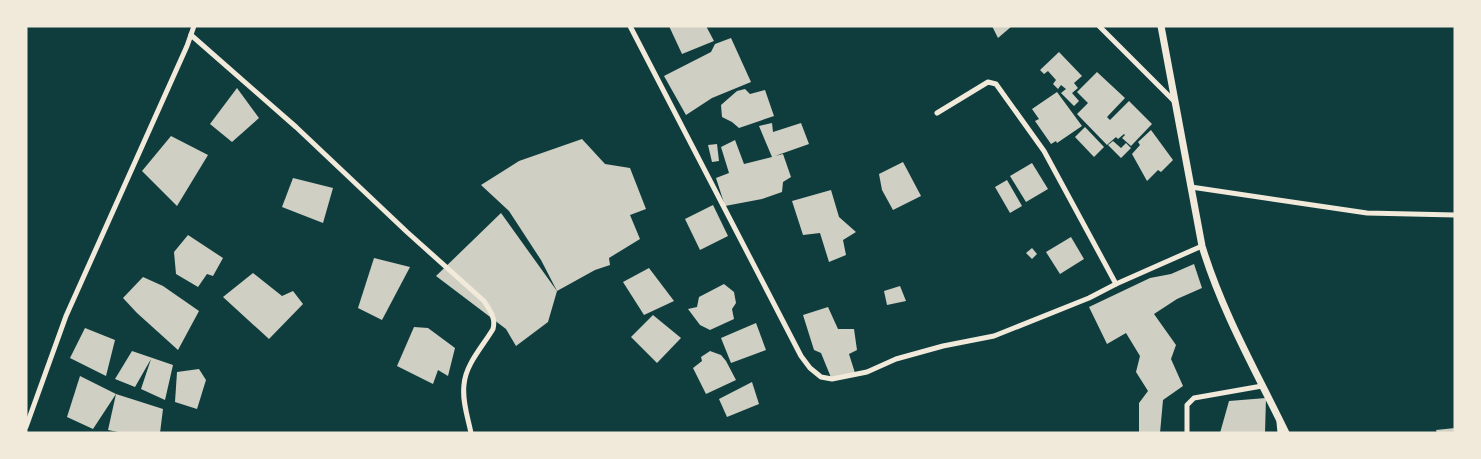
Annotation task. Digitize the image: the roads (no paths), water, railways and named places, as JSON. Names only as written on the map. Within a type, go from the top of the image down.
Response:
[{"type":"street","points":[[26,427],[66,316],[194,26]]},
{"type":"street","points":[[630,26],[801,356],[821,378],[832,379],[867,372],[896,358],[994,336],[1089,298],[1202,246]]},
{"type":"street","points":[[1099,26],[1174,101]]},
{"type":"street","points":[[1161,26],[1202,246],[1211,276],[1286,433]]},
{"type":"street","points":[[191,35],[296,127],[407,232],[484,301],[492,312],[495,322],[493,329],[467,373],[464,384],[464,395],[471,433]]},
{"type":"street","points":[[938,113],[988,82],[996,84],[1044,150],[1116,284]]},
{"type":"street","points":[[1191,187],[1367,213],[1455,215]]},
{"type":"street","points":[[1187,433],[1187,405],[1194,398],[1262,386]]},
{"type":"street","points":[[1279,419],[1280,433]]}]
